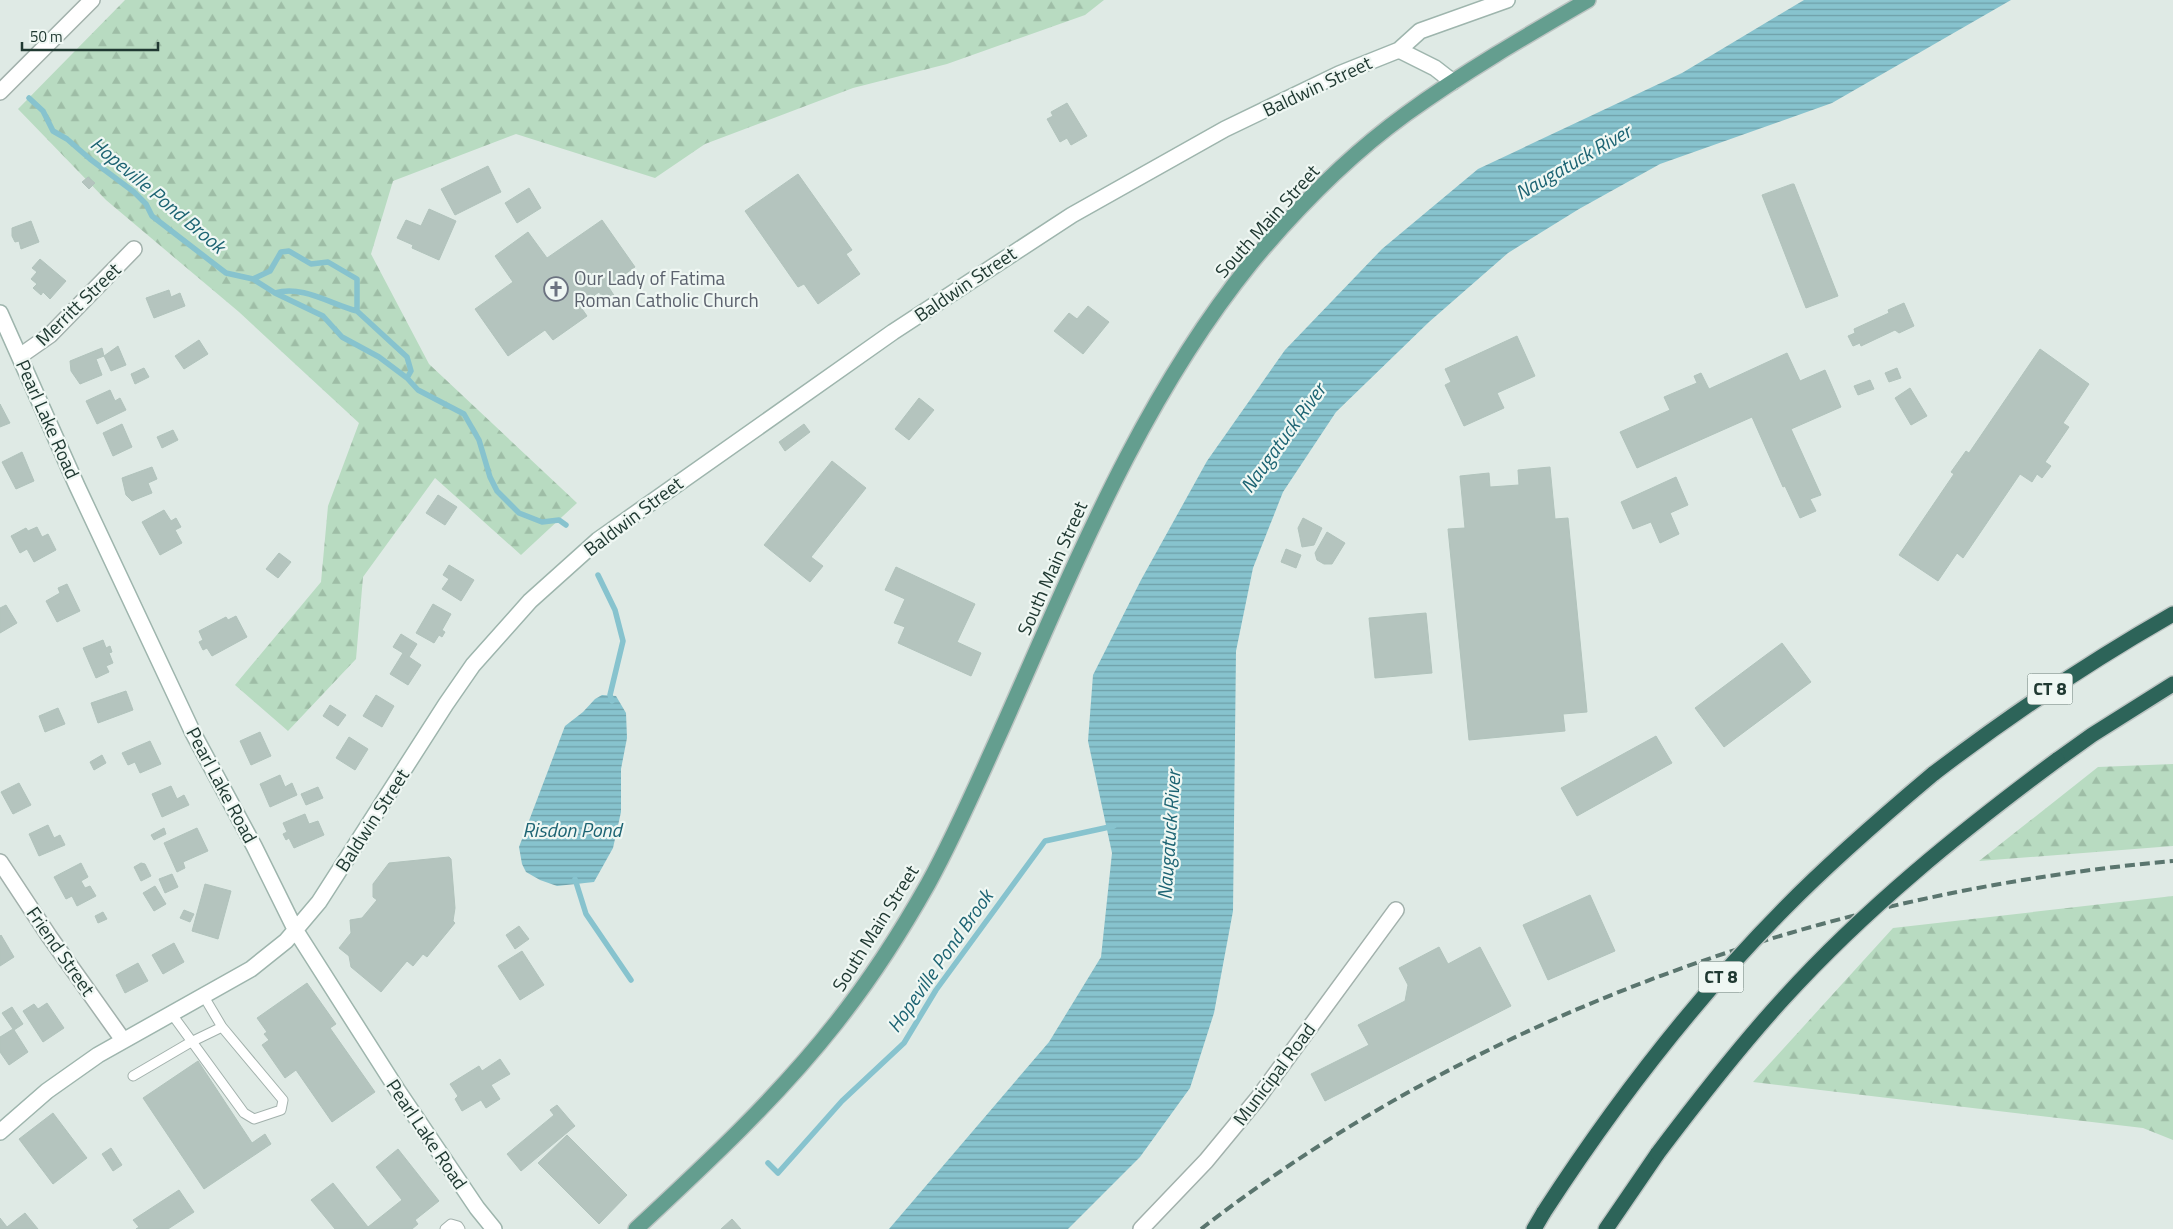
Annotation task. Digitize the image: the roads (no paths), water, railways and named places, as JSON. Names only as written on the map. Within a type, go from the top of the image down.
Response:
[{"type":"highway","name":"CT 8","points":[[1534,1229],[1578,1160],[1616,1107],[1668,1042],[1740,955],[1832,862],[1934,774],[2036,698],[2090,663],[2173,614]]},
{"type":"highway","points":[[1606,1229],[1658,1153],[1740,1048],[1828,952],[1874,908],[1966,828],[2057,760],[2106,726],[2173,684]]},
{"type":"main road","points":[[0,92],[92,0]]},
{"type":"main road","name":"Baldwin Street","points":[[0,1132],[54,1086],[123,1040],[260,962],[278,949],[296,931],[319,902],[446,704],[473,666],[530,602],[598,540],[885,338],[1072,215],[1225,129],[1339,74],[1398,50],[1420,32],[1507,0]]},
{"type":"main road","name":"South Main Street","points":[[636,1229],[738,1130],[812,1052],[853,1002],[895,939],[928,883],[962,818],[1094,520],[1118,471],[1164,390],[1219,306],[1275,236],[1328,181],[1385,130],[1453,82],[1588,0]]},
{"type":"main road","points":[[1398,50],[1435,68],[1453,82]]},
{"type":"main road","name":"Merritt Street","points":[[20,356],[50,334],[134,249]]},
{"type":"main road","name":"Pearl Lake Road","points":[[0,313],[77,486],[193,733],[254,846],[296,931],[398,1091],[477,1208],[494,1229]]},
{"type":"main road","name":"Friend Street","points":[[0,862],[49,936],[123,1040]]},
{"type":"main road","name":"Municipal Road","points":[[1141,1229],[1206,1161],[1258,1098],[1396,910]]},
{"type":"lane","points":[[171,1013],[244,1113],[254,1119],[281,1110],[283,1100],[222,1027],[203,995]]},
{"type":"lane","points":[[133,1076],[191,1042],[222,1027]]},
{"type":"lane","points":[[445,1229],[450,1224],[458,1226],[460,1229]]},
{"type":"water","name":"Naugatuck River","points":[[1804,0],[2011,0],[1832,103],[1660,164],[1579,209],[1508,253],[1429,322],[1336,412],[1283,492],[1253,568],[1236,651],[1233,911],[1214,1013],[1190,1088],[1140,1157],[1068,1229],[889,1229],[1049,1042],[1101,957],[1112,853],[1088,741],[1093,675],[1141,580],[1207,461],[1285,350],[1382,249],[1478,169],[1682,73]]},
{"type":"water","name":"Risdon Pond","points":[[602,695],[616,696],[626,713],[627,738],[621,769],[621,812],[613,848],[594,882],[557,886],[540,880],[526,872],[522,864],[519,847],[565,726]]},
{"type":"waterway","name":"Hopeville Pond Brook","points":[[29,98],[43,111],[53,131],[67,139],[134,192],[146,204],[152,216],[226,273],[253,279],[270,271],[281,252],[289,251],[311,264],[328,262],[357,279],[357,311],[407,357],[411,371],[407,378],[418,390],[464,414],[479,440],[490,477],[497,491],[519,513],[542,522],[559,520],[566,525]]},
{"type":"waterway","points":[[253,279],[275,293],[323,316],[342,337],[379,357],[407,378]]},
{"type":"waterway","points":[[275,293],[285,291],[306,293],[357,311]]},
{"type":"waterway","name":"Hopeville Pond Brook","points":[[598,575],[615,610],[623,641],[610,695],[612,701]]},
{"type":"waterway","name":"Hopeville Pond Brook","points":[[768,1163],[778,1173],[842,1101],[904,1043],[936,990],[1045,841],[1114,826]]},
{"type":"waterway","name":"Hopeville Pond Brook","points":[[575,879],[586,914],[631,980]]},
{"type":"railway","points":[[1201,1229],[1308,1153],[1421,1085],[1539,1026],[1660,976],[1785,934],[1913,901],[2042,877],[2173,861]]},
{"type":"place","name":"Our Lady of Fatima Roman Catholic Church","points":[[556,289]]}]
